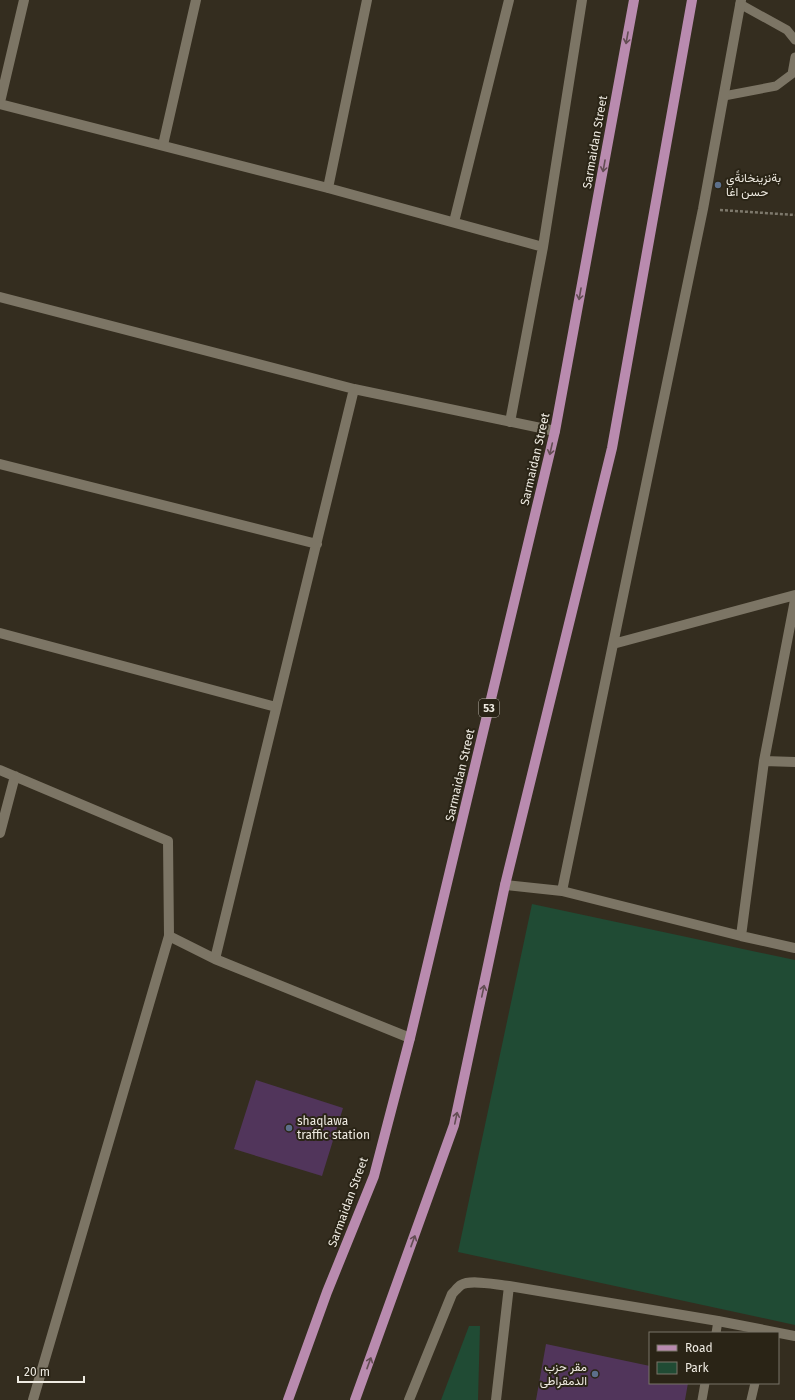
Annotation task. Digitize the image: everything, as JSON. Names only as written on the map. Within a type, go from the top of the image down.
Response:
[{"type":"main road","name":"Sarmaidan Street","points":[[288,1400],[327,1292],[374,1176],[410,1038],[555,431],[634,0]]},
{"type":"main road","points":[[355,1400],[454,1125],[505,885],[612,448],[692,0]]},
{"type":"street","points":[[24,0],[0,103],[328,188],[543,247]]},
{"type":"street","points":[[163,145],[196,0]]},
{"type":"street","points":[[328,188],[367,0]]},
{"type":"street","points":[[454,222],[509,0]]},
{"type":"street","points":[[510,422],[543,247],[582,0]]},
{"type":"street","points":[[562,891],[703,209],[741,2]]},
{"type":"street","points":[[0,297],[354,389],[555,431]]},
{"type":"street","points":[[215,960],[354,389]]},
{"type":"street","points":[[0,464],[317,544]]},
{"type":"street","points":[[613,644],[795,595]]},
{"type":"street","points":[[741,936],[764,761],[795,600]]},
{"type":"street","points":[[0,633],[276,707]]},
{"type":"street","points":[[764,761],[795,762]]},
{"type":"street","points":[[0,770],[168,841],[169,936],[33,1400]]},
{"type":"street","points":[[0,833],[15,776]]},
{"type":"street","points":[[505,885],[562,891],[795,948]]},
{"type":"street","points":[[169,936],[215,960],[410,1038]]},
{"type":"street","points":[[409,1400],[452,1294],[461,1285],[473,1281],[718,1321],[774,1332]]},
{"type":"street","points":[[496,1400],[509,1286]]},
{"type":"street","points":[[779,1333],[795,1336]]},
{"type":"lane","points":[[741,2],[787,30],[795,40]]},
{"type":"lane","points":[[724,96],[776,86],[792,74],[795,57]]},
{"type":"lane","points":[[716,1332],[718,1321]]},
{"type":"lane","points":[[702,1400],[705,1384]]},
{"type":"lane","points":[[751,1400],[755,1384]]},
{"type":"path","points":[[703,209],[795,215]]},
{"type":"green space","points":[[532,904],[795,960],[795,1325],[458,1252]]},
{"type":"green space","points":[[469,1326],[480,1326],[478,1400],[441,1400]]},
{"type":"building","name":"shaqlawa traffic station","points":[[256,1080],[343,1108],[322,1176],[234,1149]]},
{"type":"building","name":"مقر حزب الدمقراطی","points":[[546,1344],[649,1366],[649,1384],[688,1384],[685,1400],[536,1400]]},
{"type":"place","name":"بةنزينخانةًي حسن اغا","points":[[718,185]]},
{"type":"place","name":"shaqlawa traffic station","points":[[289,1128]]},
{"type":"place","name":"مقر حزب الدمقراطی","points":[[595,1374]]}]
